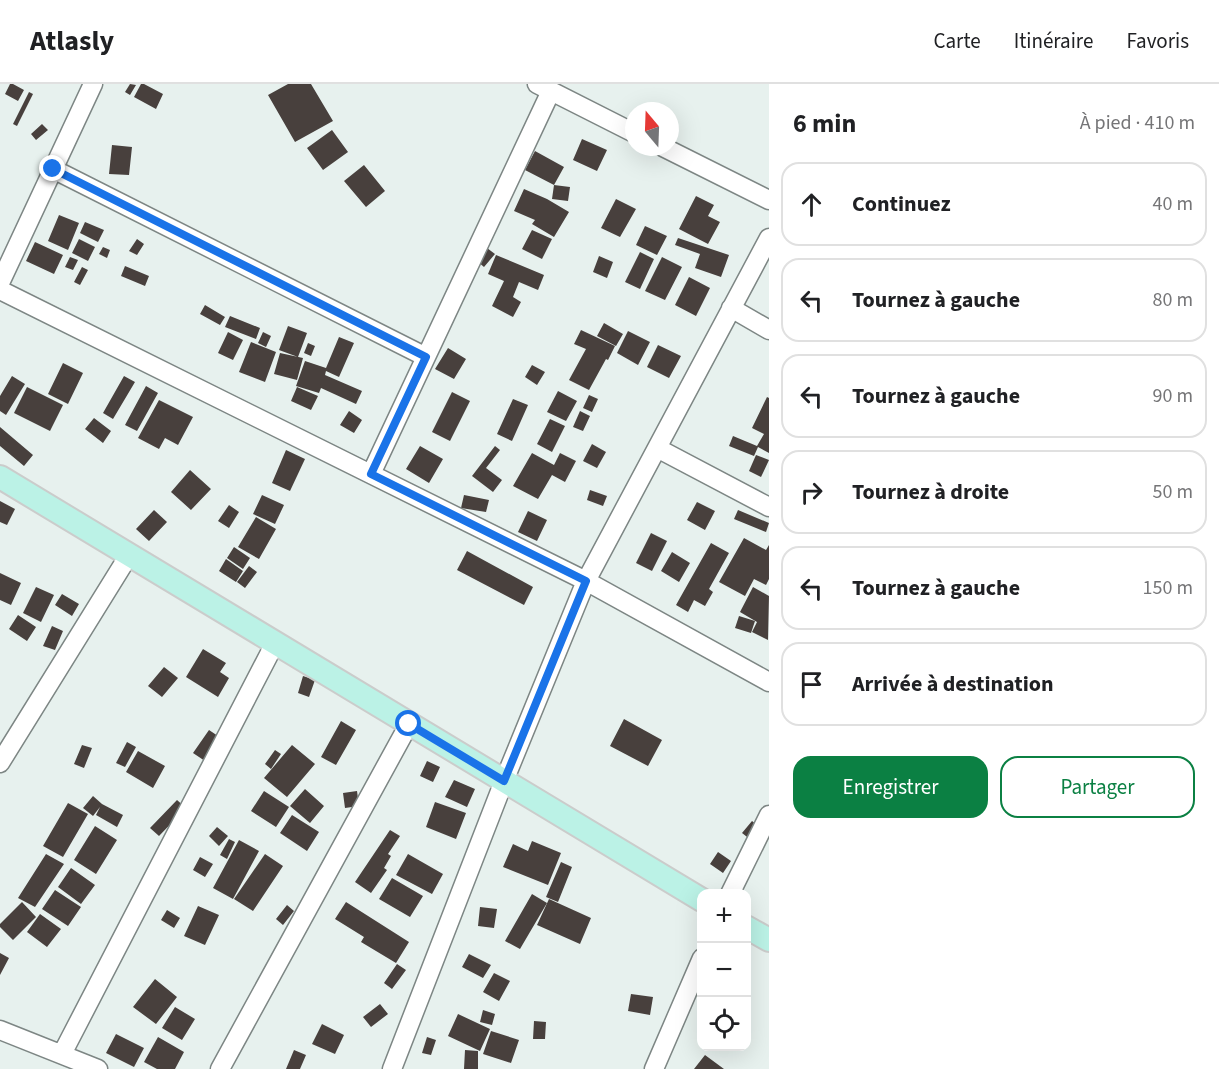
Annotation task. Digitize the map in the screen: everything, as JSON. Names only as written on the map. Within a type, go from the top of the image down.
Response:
[{"type":"main road","points":[[0,477],[697,897]]},
{"type":"main road","points":[[751,929],[769,940]]},
{"type":"street","points":[[0,283],[93,84]]},
{"type":"street","points":[[371,474],[426,357],[544,87],[625,128]]},
{"type":"street","points":[[679,155],[769,200]]},
{"type":"street","points":[[53,169],[426,357]]},
{"type":"street","points":[[392,1069],[504,781],[586,581],[769,238]]},
{"type":"street","points":[[0,290],[586,581],[769,682]]},
{"type":"street","points":[[732,308],[769,330]]},
{"type":"street","points":[[657,448],[769,507]]},
{"type":"street","points":[[0,764],[129,555]]},
{"type":"street","points":[[62,1054],[275,643]]},
{"type":"street","points":[[220,1069],[409,724]]},
{"type":"street","points":[[732,889],[769,815]]},
{"type":"street","points":[[654,1069],[697,970]]},
{"type":"street","points":[[0,1030],[98,1069]]},
{"type":"building","points":[[10,84],[24,90],[18,101],[5,94]]},
{"type":"building","points":[[130,84],[136,85],[130,95],[125,92]]},
{"type":"building","points":[[141,84],[163,94],[156,109],[134,97]]},
{"type":"building","points":[[288,84],[311,84],[333,121],[295,142],[268,95]]},
{"type":"building","points":[[29,92],[33,94],[17,126],[13,124]]},
{"type":"building","points":[[42,124],[48,130],[36,140],[31,134]]},
{"type":"building","points":[[332,130],[348,152],[323,170],[307,148]]},
{"type":"building","points":[[582,139],[607,150],[597,171],[573,160]]},
{"type":"building","points":[[112,145],[132,147],[129,175],[109,174]]},
{"type":"building","points":[[535,151],[564,167],[554,185],[525,170]]},
{"type":"building","points":[[364,165],[385,191],[366,207],[344,181]]},
{"type":"building","points":[[554,185],[570,187],[568,201],[552,199]]},
{"type":"building","points":[[524,189],[569,212],[554,237],[532,224],[535,220],[514,211]]},
{"type":"building","points":[[696,196],[714,205],[708,216],[720,222],[708,244],[679,229]]},
{"type":"building","points":[[616,199],[636,209],[620,237],[601,228]]},
{"type":"building","points":[[59,215],[79,223],[68,250],[48,241]]},
{"type":"building","points":[[85,222],[104,230],[98,242],[80,233]]},
{"type":"building","points":[[645,226],[667,236],[657,255],[636,245]]},
{"type":"building","points":[[532,230],[552,239],[542,259],[522,249]]},
{"type":"building","points":[[678,238],[729,255],[721,277],[695,268],[700,254],[675,245]]},
{"type":"building","points":[[79,239],[95,247],[88,261],[72,253]]},
{"type":"building","points":[[137,239],[144,244],[137,255],[129,251]]},
{"type":"building","points":[[35,242],[63,255],[54,274],[26,261]]},
{"type":"building","points":[[103,247],[110,250],[107,258],[99,254]]},
{"type":"building","points":[[487,248],[495,254],[484,267],[477,261]]},
{"type":"building","points":[[640,252],[654,259],[640,289],[625,282]]},
{"type":"building","points":[[496,255],[544,275],[538,290],[519,282],[513,297],[521,302],[513,317],[492,306],[504,281],[488,274]]},
{"type":"building","points":[[599,256],[613,262],[607,278],[593,272]]},
{"type":"building","points":[[70,257],[78,260],[73,270],[65,267]]},
{"type":"building","points":[[662,257],[682,267],[665,300],[645,291]]},
{"type":"building","points":[[125,266],[149,276],[145,286],[121,276]]},
{"type":"building","points":[[82,267],[88,270],[80,285],[74,282]]},
{"type":"building","points":[[689,277],[710,288],[696,316],[675,305]]},
{"type":"building","points":[[205,305],[225,317],[220,325],[200,314]]},
{"type":"building","points":[[230,316],[260,328],[256,339],[225,327]]},
{"type":"building","points":[[604,323],[623,334],[616,346],[597,336]]},
{"type":"building","points":[[288,326],[307,333],[298,357],[279,350]]},
{"type":"building","points":[[581,330],[615,346],[589,390],[569,380],[586,349],[574,344]]},
{"type":"building","points":[[628,331],[650,342],[638,365],[617,353]]},
{"type":"building","points":[[228,332],[243,340],[233,360],[218,353]]},
{"type":"building","points":[[263,332],[271,336],[266,347],[258,343]]},
{"type":"building","points":[[339,337],[354,343],[339,377],[326,371],[325,375],[362,391],[356,404],[321,388],[319,393],[296,386],[305,361],[326,368]]},
{"type":"building","points":[[251,342],[276,352],[265,382],[239,372]]},
{"type":"building","points":[[308,343],[315,346],[311,356],[304,353]]},
{"type":"building","points":[[658,345],[681,356],[669,378],[647,367]]},
{"type":"building","points":[[448,348],[466,359],[454,379],[435,369]]},
{"type":"building","points":[[280,353],[303,358],[297,380],[274,374]]},
{"type":"building","points":[[63,363],[83,373],[68,404],[48,394]]},
{"type":"building","points":[[532,365],[545,372],[537,385],[525,377]]},
{"type":"building","points":[[12,376],[25,384],[6,415],[0,411],[0,396]]},
{"type":"building","points":[[124,376],[135,382],[113,419],[103,413]]},
{"type":"building","points":[[146,386],[158,393],[137,431],[125,425]]},
{"type":"building","points":[[27,387],[63,405],[50,431],[14,413]]},
{"type":"building","points":[[297,387],[318,396],[311,410],[291,401]]},
{"type":"building","points":[[558,391],[577,401],[566,421],[547,412]]},
{"type":"building","points":[[452,392],[470,401],[450,441],[432,432]]},
{"type":"building","points":[[589,395],[598,399],[592,412],[583,408]]},
{"type":"building","points":[[767,397],[769,398],[769,453],[758,447],[754,456],[729,446],[733,436],[757,446],[764,434],[752,428]]},
{"type":"building","points":[[513,399],[528,405],[512,441],[497,434]]},
{"type":"building","points":[[159,400],[193,417],[178,445],[165,438],[159,449],[138,438]]},
{"type":"building","points":[[349,411],[362,420],[354,433],[340,425]]},
{"type":"building","points":[[580,411],[590,416],[583,431],[573,427]]},
{"type":"building","points":[[94,418],[111,431],[103,443],[85,429]]},
{"type":"building","points":[[550,419],[565,426],[552,452],[537,444]]},
{"type":"building","points":[[0,427],[33,455],[24,466],[0,446]]},
{"type":"building","points":[[592,444],[606,452],[597,468],[583,461]]},
{"type":"building","points":[[420,446],[443,459],[429,483],[406,469]]},
{"type":"building","points":[[495,446],[500,450],[486,468],[502,480],[493,492],[472,476]]},
{"type":"building","points":[[286,450],[305,459],[290,491],[272,483]]},
{"type":"building","points":[[532,453],[554,465],[560,453],[576,461],[565,482],[552,475],[538,499],[513,486]]},
{"type":"building","points":[[756,455],[769,460],[761,477],[749,471]]},
{"type":"building","points":[[190,470],[211,489],[191,510],[171,492]]},
{"type":"building","points":[[590,490],[607,496],[603,506],[587,500]]},
{"type":"building","points":[[262,495],[284,505],[275,524],[253,514]]},
{"type":"building","points":[[464,495],[489,500],[486,512],[461,508]]},
{"type":"building","points":[[0,501],[15,509],[7,525],[0,522]]},
{"type":"building","points":[[697,502],[715,511],[705,530],[687,520]]},
{"type":"building","points":[[229,505],[239,512],[229,528],[218,521]]},
{"type":"building","points":[[154,510],[167,522],[149,541],[136,529]]},
{"type":"building","points":[[738,510],[769,523],[766,532],[734,519]]},
{"type":"building","points":[[528,511],[547,520],[537,541],[518,532]]},
{"type":"building","points":[[256,517],[276,529],[259,559],[238,547]]},
{"type":"building","points":[[651,533],[667,541],[652,571],[636,563]]},
{"type":"building","points":[[744,538],[766,550],[769,545],[769,579],[766,585],[754,579],[745,596],[719,582]]},
{"type":"building","points":[[711,543],[729,553],[709,589],[713,592],[705,606],[694,600],[688,612],[676,605]]},
{"type":"building","points":[[234,547],[250,558],[243,569],[227,558]]},
{"type":"building","points":[[467,551],[533,587],[524,605],[457,570]]},
{"type":"building","points":[[672,552],[690,563],[679,582],[661,571]]},
{"type":"building","points":[[226,559],[243,571],[236,582],[219,571]]},
{"type":"building","points":[[249,566],[257,572],[245,588],[237,582]]},
{"type":"building","points":[[0,573],[21,583],[11,605],[0,600]]},
{"type":"building","points":[[36,587],[54,595],[41,622],[23,613]]},
{"type":"building","points":[[753,587],[769,596],[768,640],[752,632],[757,622],[740,612]]},
{"type":"building","points":[[62,594],[79,604],[72,616],[55,605]]},
{"type":"building","points":[[18,615],[36,627],[27,641],[9,629]]},
{"type":"building","points":[[739,616],[755,621],[751,633],[735,628]]},
{"type":"building","points":[[52,626],[63,631],[55,650],[43,646]]},
{"type":"building","points":[[203,649],[226,663],[220,672],[229,678],[218,697],[186,677]]},
{"type":"building","points":[[164,667],[178,678],[162,697],[148,686]]},
{"type":"building","points":[[303,676],[315,680],[309,697],[298,693]]},
{"type":"building","points":[[624,719],[662,740],[648,766],[610,746]]},
{"type":"building","points":[[341,721],[356,730],[336,765],[321,757]]},
{"type":"building","points":[[209,730],[224,740],[208,763],[193,753]]},
{"type":"building","points":[[127,742],[136,747],[125,767],[116,763]]},
{"type":"building","points":[[82,745],[92,748],[84,768],[74,764]]},
{"type":"building","points":[[292,745],[315,764],[287,797],[264,778]]},
{"type":"building","points":[[275,750],[281,754],[271,769],[265,764]]},
{"type":"building","points":[[138,751],[165,766],[153,788],[126,772]]},
{"type":"building","points":[[427,761],[440,767],[433,782],[420,776]]},
{"type":"building","points":[[454,780],[475,789],[467,807],[445,797]]},
{"type":"building","points":[[305,789],[324,806],[310,823],[290,806]]},
{"type":"building","points":[[264,791],[289,807],[276,827],[251,811]]},
{"type":"building","points":[[357,791],[359,806],[345,808],[343,793]]},
{"type":"building","points":[[93,796],[102,804],[123,815],[117,827],[96,815],[100,807],[93,816],[83,808]]},
{"type":"building","points":[[177,800],[186,808],[159,836],[150,828]]},
{"type":"building","points":[[435,802],[466,813],[456,839],[426,827]]},
{"type":"building","points":[[68,803],[88,814],[63,857],[43,846]]},
{"type":"building","points":[[292,815],[319,832],[307,851],[280,833]]},
{"type":"building","points":[[752,821],[761,828],[751,840],[742,833]]},
{"type":"building","points":[[95,826],[117,840],[96,874],[74,860]]},
{"type":"building","points":[[217,827],[228,836],[219,846],[209,836]]},
{"type":"building","points":[[390,830],[400,836],[388,854],[391,856],[384,868],[387,870],[371,893],[355,882]]},
{"type":"building","points":[[229,839],[235,842],[227,859],[220,855]]},
{"type":"building","points":[[239,840],[259,851],[233,899],[213,888]]},
{"type":"building","points":[[532,841],[561,853],[548,885],[503,867],[513,844],[528,851]]},
{"type":"building","points":[[718,852],[731,861],[723,873],[710,864]]},
{"type":"building","points":[[46,854],[64,864],[35,907],[18,898]]},
{"type":"building","points":[[265,854],[283,866],[253,911],[234,899]]},
{"type":"building","points":[[408,854],[443,874],[432,894],[396,875]]},
{"type":"building","points":[[200,857],[213,864],[205,877],[193,870]]},
{"type":"building","points":[[561,862],[572,867],[558,902],[546,897]]},
{"type":"building","points":[[71,868],[95,885],[81,904],[58,887]]},
{"type":"building","points":[[392,878],[423,896],[410,917],[379,899]]},
{"type":"building","points":[[55,890],[81,907],[68,926],[42,909]]},
{"type":"building","points":[[532,894],[547,903],[520,949],[505,941]]},
{"type":"building","points":[[549,899],[591,918],[580,944],[537,925]]},
{"type":"building","points":[[22,902],[36,917],[13,940],[0,927],[0,924]]},
{"type":"building","points":[[346,902],[409,942],[396,963],[361,942],[364,937],[335,919]]},
{"type":"building","points":[[287,905],[294,911],[283,925],[276,919]]},
{"type":"building","points":[[198,906],[219,915],[205,945],[184,936]]},
{"type":"building","points":[[480,907],[497,909],[494,928],[478,926]]},
{"type":"building","points":[[167,910],[180,918],[174,928],[161,920]]},
{"type":"building","points":[[40,914],[61,929],[47,947],[27,932]]},
{"type":"building","points":[[0,953],[9,958],[0,975]]},
{"type":"building","points":[[469,954],[491,965],[483,978],[462,967]]},
{"type":"building","points":[[397,964],[406,970],[392,989],[384,983]]},
{"type":"building","points":[[494,973],[510,981],[499,1001],[483,992]]},
{"type":"building","points":[[155,979],[177,997],[156,1024],[133,1007]]},
{"type":"building","points":[[631,994],[653,997],[650,1015],[628,1011]]},
{"type":"building","points":[[380,1004],[388,1014],[371,1027],[363,1017]]},
{"type":"building","points":[[175,1007],[195,1019],[182,1040],[162,1028]]},
{"type":"building","points":[[483,1010],[495,1014],[492,1025],[480,1022]]},
{"type":"building","points":[[458,1014],[490,1029],[480,1051],[448,1036]]},
{"type":"building","points":[[534,1021],[546,1022],[545,1039],[533,1039]]},
{"type":"building","points":[[322,1024],[344,1035],[335,1054],[312,1044]]},
{"type":"building","points":[[491,1031],[519,1040],[511,1063],[483,1054]]},
{"type":"building","points":[[116,1034],[144,1048],[134,1067],[106,1053]]},
{"type":"building","points":[[158,1037],[184,1052],[175,1069],[157,1069],[144,1062]]},
{"type":"building","points":[[427,1037],[436,1040],[431,1055],[422,1053]]},
{"type":"building","points":[[294,1050],[306,1055],[300,1069],[286,1069]]},
{"type":"building","points":[[465,1050],[478,1051],[478,1069],[464,1069]]},
{"type":"building","points":[[705,1055],[724,1069],[694,1069]]},
{"type":"route","points":[[53,169],[426,357],[371,474],[586,581],[504,781],[409,724]]}]
